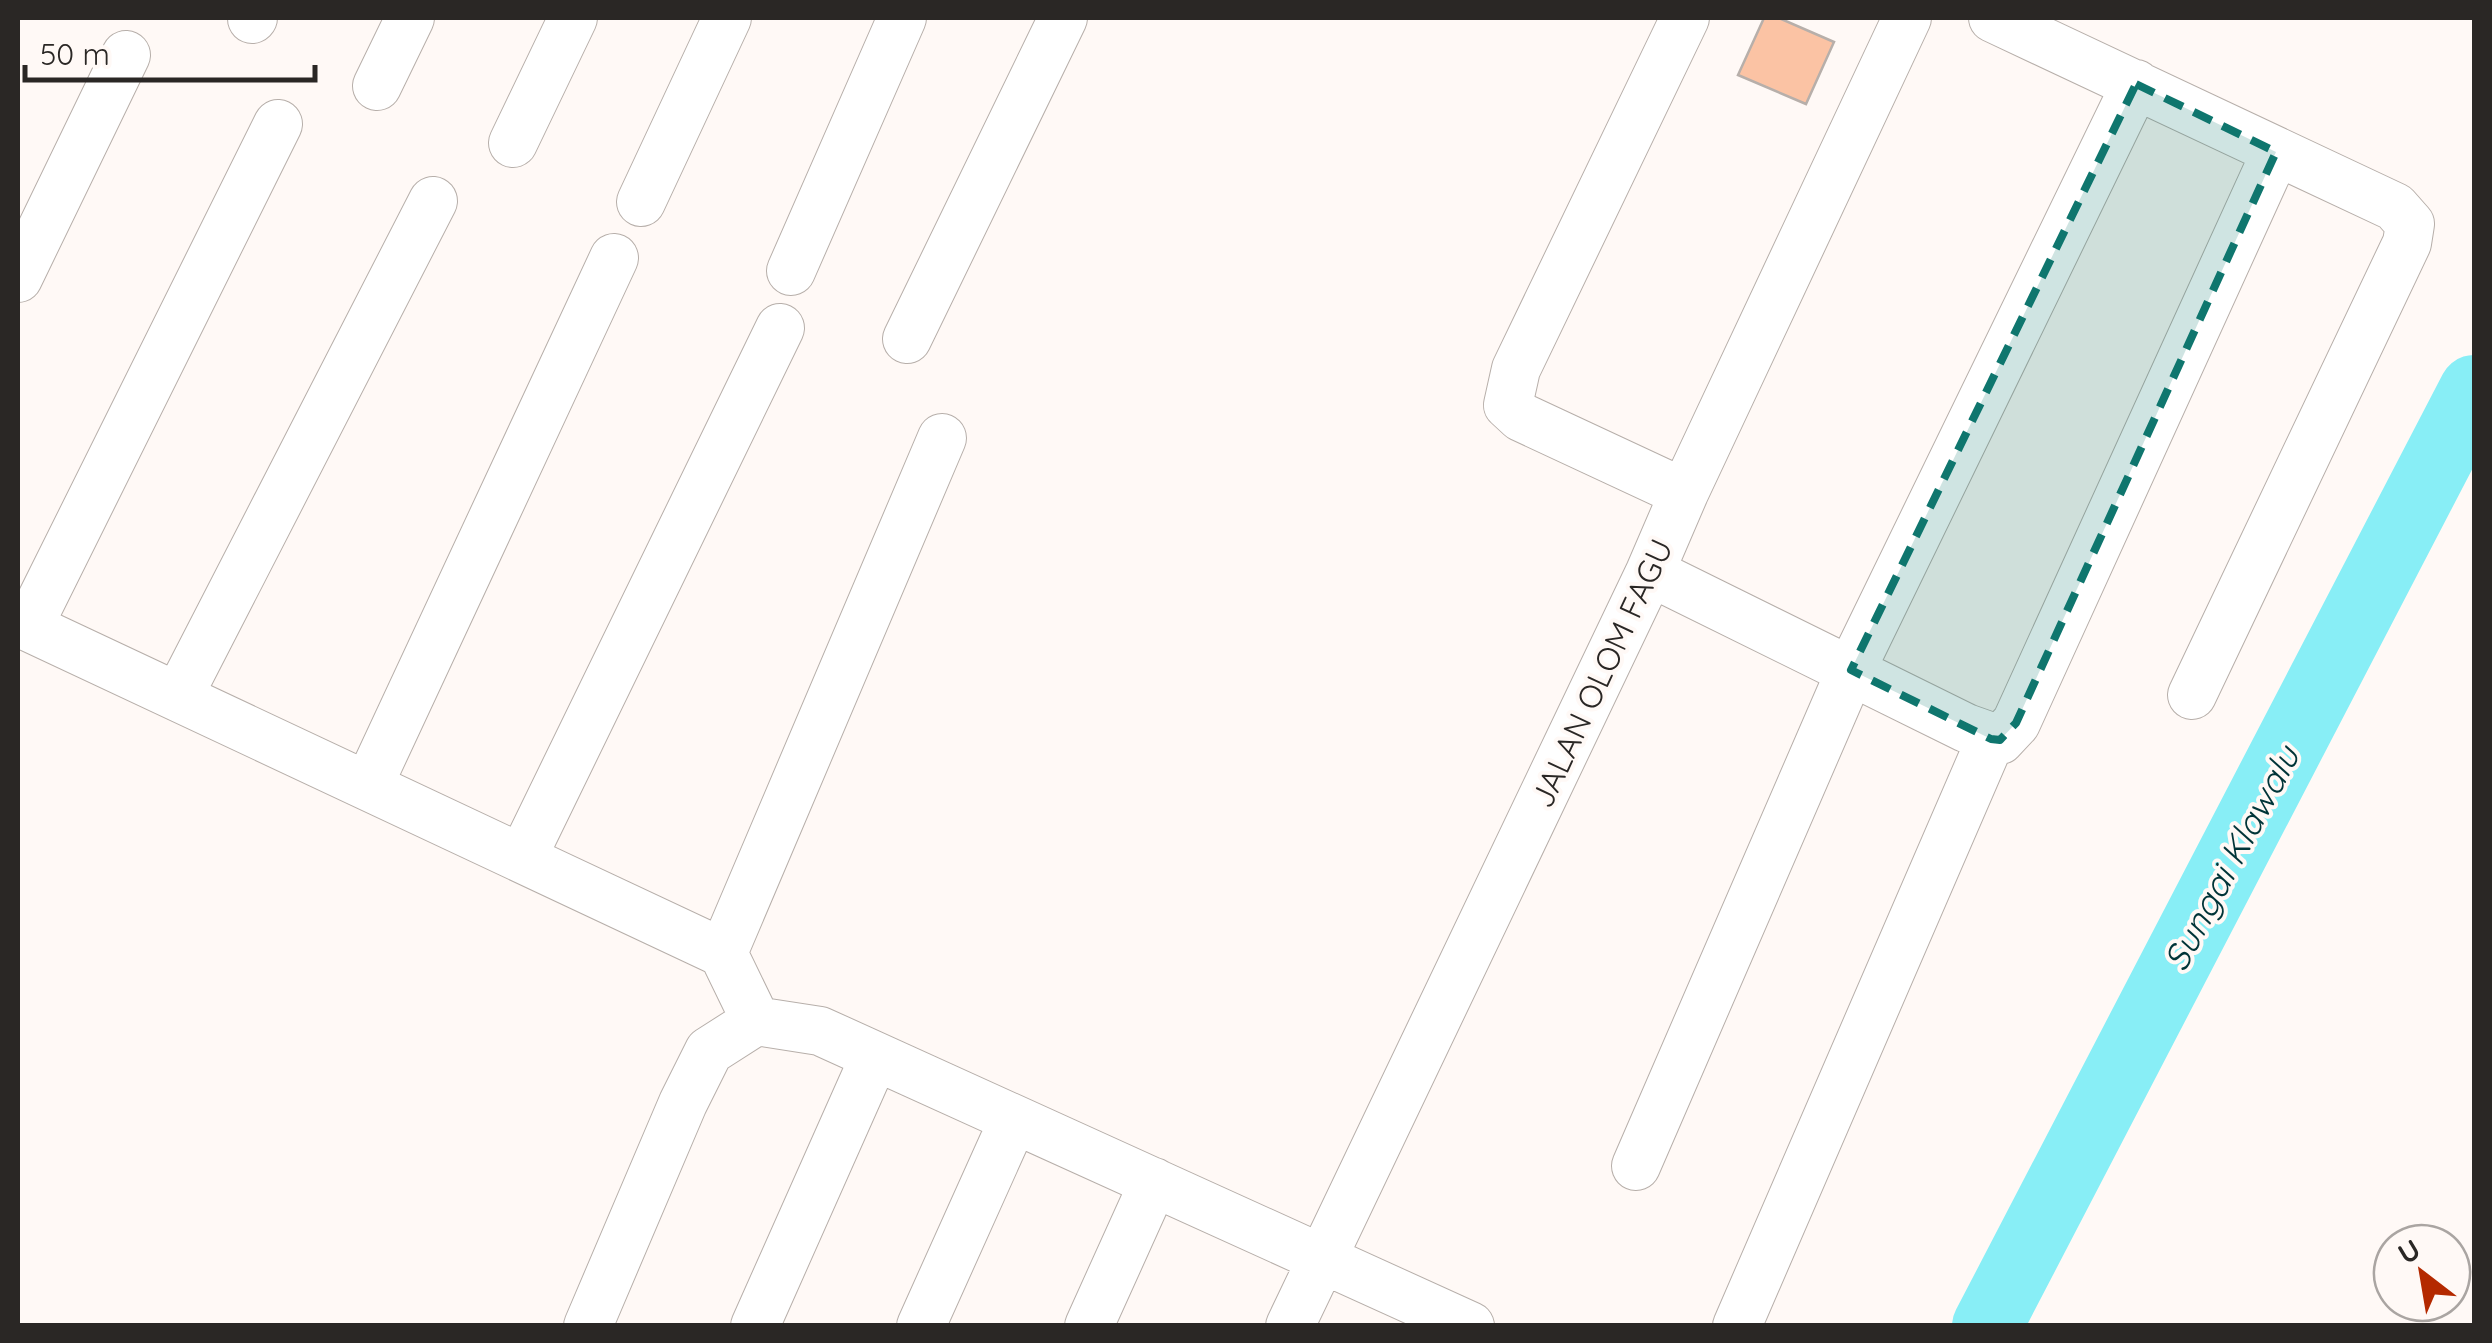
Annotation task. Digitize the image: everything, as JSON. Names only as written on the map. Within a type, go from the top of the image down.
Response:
[{"type":"street","points":[[377,86],[410,18]]},
{"type":"street","points":[[514,143],[573,18]]},
{"type":"street","points":[[641,202],[727,18]]},
{"type":"street","points":[[791,271],[902,18]]},
{"type":"street","points":[[908,340],[1063,18]]},
{"type":"street","points":[[1684,493],[1521,416],[1508,404],[1516,369],[1685,18]]},
{"type":"street","name":"JALAN OLOM FAGU","points":[[1290,1326],[1650,572],[1907,18]]},
{"type":"street","points":[[1993,18],[2395,207],[2410,224],[2407,243],[2192,695]]},
{"type":"street","points":[[18,278],[126,54]]},
{"type":"street","points":[[1636,1166],[1852,670],[2136,84]]},
{"type":"street","points":[[278,124],[22,624],[723,952],[756,1022]]},
{"type":"street","points":[[1650,572],[1990,739],[2000,740],[2016,723],[2276,152]]},
{"type":"street","points":[[178,697],[434,201]]},
{"type":"street","points":[[368,786],[614,258]]},
{"type":"street","points":[[522,858],[780,328]]},
{"type":"street","points":[[723,952],[942,438]]},
{"type":"street","points":[[1737,1326],[1990,739]]},
{"type":"street","points":[[588,1326],[709,1051],[756,1022],[820,1032],[1470,1326]]},
{"type":"street","points":[[755,1326],[875,1056]]},
{"type":"street","points":[[921,1326],[1014,1119]]},
{"type":"street","points":[[1089,1326],[1154,1182]]},
{"type":"highlighted area","points":[[2136,84],[2276,152],[2016,723],[2000,740],[1991,739],[1851,670]]},
{"type":"building","points":[[1764,18],[1779,18],[1834,42],[1806,104],[1738,75]]},
{"type":"waterway","name":"Sungai Klawalu","points":[[1987,1326],[2474,390]]}]
